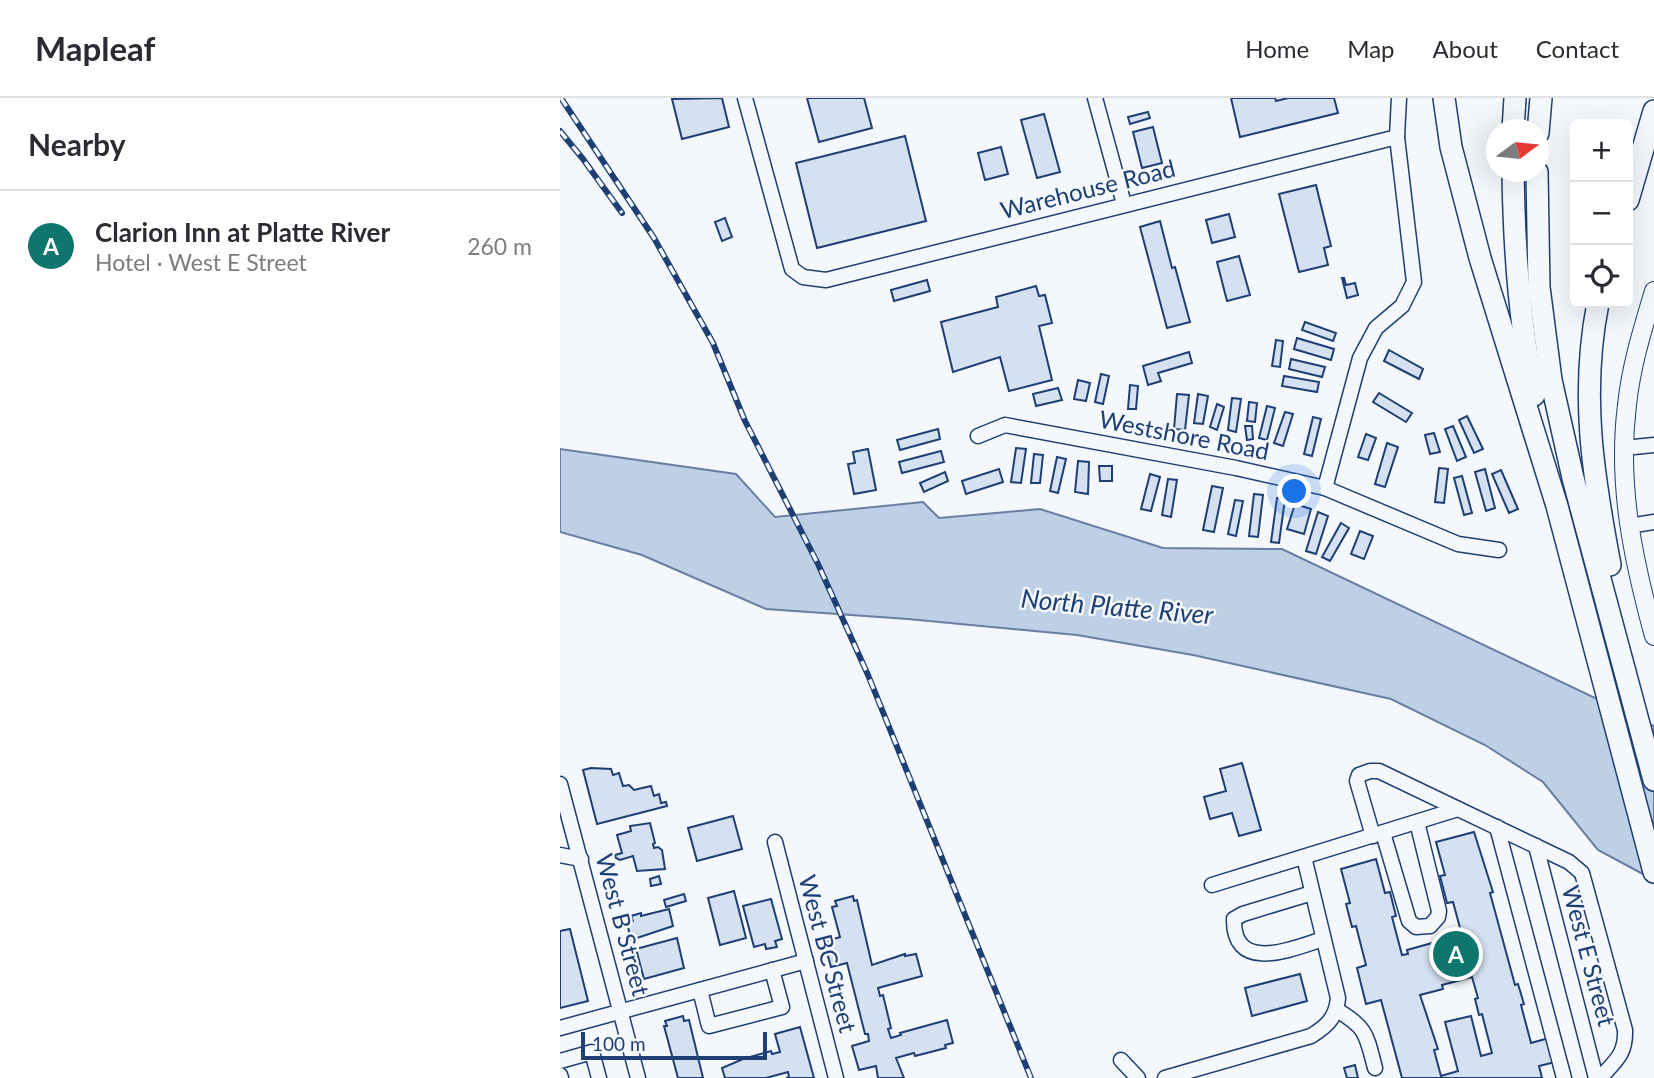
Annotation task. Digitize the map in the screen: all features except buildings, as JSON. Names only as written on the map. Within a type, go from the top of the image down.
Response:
[{"type":"highway","points":[[1444,98],[1451,147],[1480,258],[1557,506],[1654,872]]},
{"type":"highway","points":[[1514,119],[1515,98]]},
{"type":"highway","points":[[1539,119],[1541,98]]},
{"type":"highway","points":[[1633,183],[1654,111]]},
{"type":"highway","points":[[1513,182],[1520,306],[1557,506]]},
{"type":"highway","points":[[1537,182],[1539,287],[1551,380],[1570,465],[1654,780]]},
{"type":"highway","points":[[1597,308],[1589,365],[1588,417],[1624,664]]},
{"type":"main road","points":[[1654,291],[1631,382],[1624,448],[1625,491],[1635,564],[1654,636]]},
{"type":"street","name":"Warehouse Road","points":[[746,98],[792,269],[803,277],[826,280],[1397,137]]},
{"type":"street","points":[[1095,98],[1124,204]]},
{"type":"street","points":[[1325,488],[1360,358],[1376,328],[1402,306],[1413,282],[1397,137],[1399,98]]},
{"type":"street","name":"Westshore Road","points":[[978,436],[1005,425],[1236,468],[1325,488],[1458,544],[1499,550]]},
{"type":"street","points":[[1624,448],[1654,445]]},
{"type":"street","points":[[1629,526],[1654,522]]},
{"type":"street","points":[[1417,822],[1439,911],[1438,917],[1430,926],[1416,926],[1409,921],[1357,781],[1359,775],[1370,771],[1380,771],[1497,827],[1569,862],[1582,873],[1625,1030],[1626,1043],[1622,1054],[1598,1078]]},
{"type":"street","name":"West B Street","points":[[560,785],[638,1078]]},
{"type":"street","points":[[1212,885],[1458,809]]},
{"type":"street","points":[[1497,827],[1564,1078]]},
{"type":"street","name":"West BC Street","points":[[775,842],[836,1078]]},
{"type":"street","name":"West E Street","points":[[1536,846],[1598,1078]]},
{"type":"street","points":[[560,855],[581,859]]},
{"type":"street","points":[[1165,1078],[1311,1035],[1328,1025],[1337,1010],[1338,998],[1304,857]]},
{"type":"street","points":[[1312,893],[1234,919],[1236,939],[1247,949],[1262,955],[1323,939]]},
{"type":"street","points":[[560,1028],[806,961]]},
{"type":"street","points":[[700,990],[709,1026],[782,1007],[772,970]]},
{"type":"street","points":[[1337,1010],[1358,1023],[1363,1030],[1375,1068]]},
{"type":"street","points":[[560,1060],[592,1052],[599,1078]]},
{"type":"street","points":[[1121,1060],[1138,1078]]},
{"type":"water","name":"North Platte River","points":[[560,449],[736,474],[775,517],[923,502],[939,518],[1040,509],[1163,548],[1282,549],[1654,726],[1654,880],[1598,850],[1543,782],[1485,745],[1391,699],[1193,655],[1077,635],[766,609],[642,555],[560,532]]},
{"type":"railway","points":[[561,98],[654,238],[713,343],[745,421],[818,564],[868,675],[1031,1078]]},
{"type":"railway","points":[[560,131],[622,213]]},
{"type":"place","name":"Clarion Inn at Platte River","points":[[1456,954]]}]
